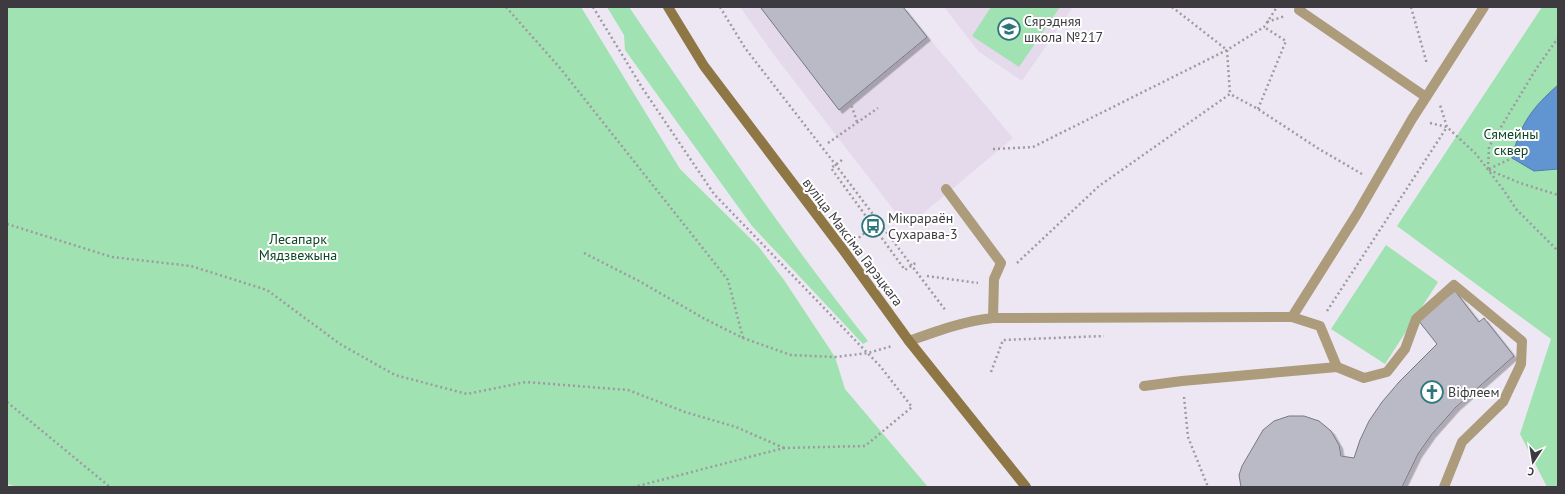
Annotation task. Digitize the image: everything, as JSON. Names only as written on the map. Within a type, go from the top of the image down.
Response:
[{"type":"main road","name":"вуліца Максіма Гарэцкага","points":[[668,7],[704,66],[844,251],[909,341],[1026,487]]},
{"type":"lane","points":[[1301,7],[1299,10],[1426,97]]},
{"type":"lane","points":[[1292,318],[1357,214],[1412,119],[1484,7]]},
{"type":"lane","points":[[946,189],[1001,263],[994,279],[993,318]]},
{"type":"lane","points":[[1144,386],[1182,381],[1337,367],[1364,378],[1387,372],[1405,349],[1416,319],[1454,285],[1522,340],[1521,364],[1503,402],[1462,442],[1444,487]]},
{"type":"lane","points":[[909,341],[974,320],[993,318],[1292,318],[1320,326],[1337,367]]},
{"type":"path","points":[[506,7],[560,68],[728,280],[743,338]]},
{"type":"path","points":[[593,7],[642,89],[714,194],[868,353],[912,407],[865,446],[784,448],[634,487]]},
{"type":"path","points":[[720,7],[745,48],[835,164],[956,325]]},
{"type":"path","points":[[1172,7],[1227,50],[1230,94]]},
{"type":"path","points":[[993,149],[1033,147],[1227,50],[1264,27],[1277,7]]},
{"type":"path","points":[[1258,110],[1286,41],[1264,27]]},
{"type":"path","points":[[1488,169],[1489,147],[1536,69],[1558,38]]},
{"type":"path","points":[[1230,94],[1365,176]]},
{"type":"path","points":[[927,276],[980,284],[994,279],[1010,269],[1099,186],[1230,94]]},
{"type":"path","points":[[850,101],[857,122]]},
{"type":"path","points":[[828,143],[878,108]]},
{"type":"path","points":[[1412,119],[1447,127],[1476,154],[1516,209],[1558,251]]},
{"type":"path","points":[[1312,324],[1320,321],[1447,127]]},
{"type":"path","points":[[1488,169],[1512,158]]},
{"type":"path","points":[[842,160],[831,168],[905,270],[917,262]]},
{"type":"path","points":[[1488,169],[1520,183],[1558,195]]},
{"type":"path","points":[[7,224],[112,257],[191,266],[267,290],[340,344],[395,375],[467,394],[526,382],[628,390],[685,412],[736,426],[784,448]]},
{"type":"path","points":[[844,251],[873,226]]},
{"type":"path","points":[[584,253],[639,280],[705,319],[743,338],[791,355],[835,357],[868,353],[909,341]]},
{"type":"path","points":[[991,372],[1003,340],[1105,336]]},
{"type":"path","points":[[1182,381],[1188,437],[1208,487]]},
{"type":"path","points":[[7,402],[110,487]]},
{"type":"shaded area","points":[[740,7],[903,7],[1013,138],[907,227],[774,55]]},
{"type":"shaded area","name":"Сярэдняя школа №217","points":[[944,7],[1073,7],[1022,81],[979,52]]},
{"type":"green space","name":"Лесапарк Мядзвежына","points":[[7,7],[581,7],[680,169],[758,246],[784,280],[835,357],[845,389],[928,487],[17,487],[7,484]]},
{"type":"green space","points":[[607,7],[629,7],[775,218],[836,301],[868,341],[863,344],[752,226],[625,50],[624,35]]},
{"type":"green space","points":[[991,7],[1060,7],[1019,67],[972,36]]},
{"type":"green space","name":"Сямейны сквер","points":[[1542,7],[1558,7],[1558,487],[1547,487],[1520,434],[1551,339],[1397,226]]},
{"type":"green space","points":[[1386,245],[1438,282],[1385,364],[1331,329]]},
{"type":"water","points":[[1558,85],[1558,169],[1534,171],[1512,158],[1515,146],[1528,117],[1541,101]]},
{"type":"building","points":[[903,7],[927,37],[839,110],[761,8]]},
{"type":"building","name":"Віфлеем","points":[[1455,291],[1479,322],[1484,318],[1514,356],[1456,407],[1432,434],[1418,454],[1402,487],[1241,487],[1239,475],[1242,466],[1263,430],[1274,421],[1289,416],[1304,416],[1319,421],[1331,431],[1339,445],[1341,456],[1354,458],[1360,440],[1369,421],[1382,402],[1399,382],[1437,344],[1418,320]]},
{"type":"place","name":"Сярэдняя школа №217","points":[[1009,29]]},
{"type":"place","name":"Мікрараён Сухарава-3","points":[[873,226]]},
{"type":"place","name":"Віфлеем","points":[[1432,392]]}]
